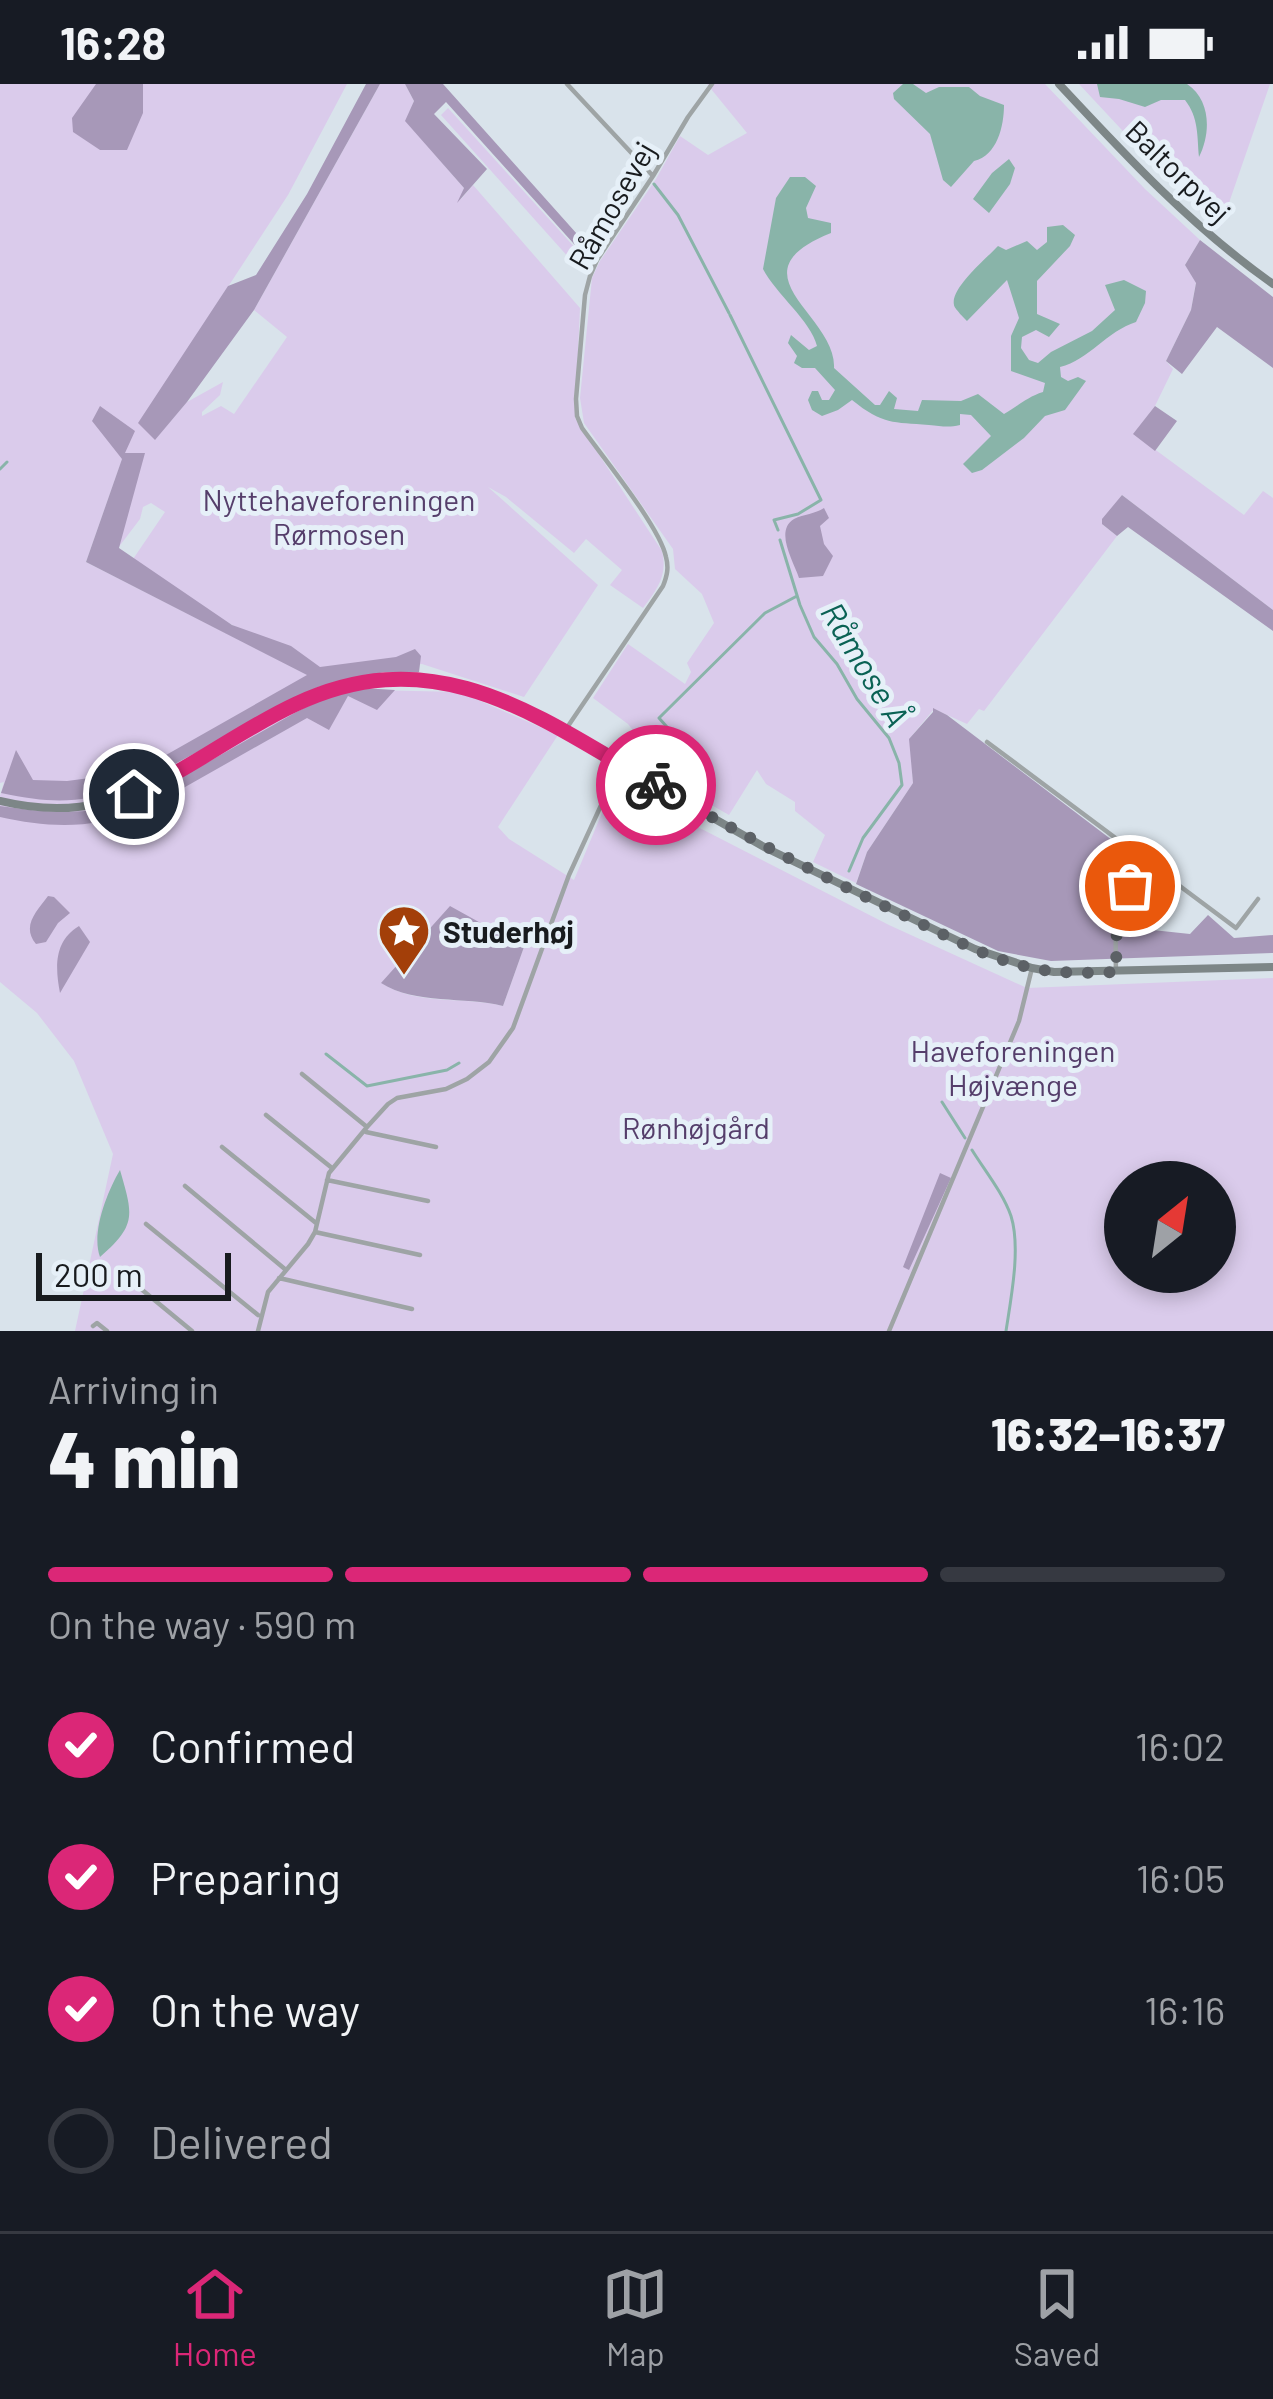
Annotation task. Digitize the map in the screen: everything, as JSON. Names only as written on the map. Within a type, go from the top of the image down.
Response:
[{"type":"street","points":[[567,84],[653,176]]},
{"type":"street","name":"Råmosevej","points":[[564,732],[668,573],[665,550],[577,416],[585,295],[597,260],[712,84]]},
{"type":"street","name":"Baltorpvej","points":[[1059,84],[1153,184],[1273,284]]},
{"type":"street","points":[[0,801],[61,809],[107,804],[149,788],[292,706],[363,683],[423,680],[492,694],[766,848],[975,950],[1032,968],[1078,973],[1273,967]]},
{"type":"street","points":[[987,742],[1236,928],[1258,899]]},
{"type":"street","points":[[267,1331],[258,1330],[268,1292],[308,1244],[332,1168],[388,1104],[448,1088],[500,1050],[513,1028],[568,875],[620,764]]},
{"type":"street","points":[[1116,972],[1117,914],[1148,862]]},
{"type":"street","points":[[889,1331],[1019,1022],[1032,968]]},
{"type":"street","points":[[302,1074],[366,1129],[436,1148]]},
{"type":"street","points":[[266,1115],[332,1168]]},
{"type":"street","points":[[222,1148],[316,1228],[420,1255]]},
{"type":"street","points":[[326,1180],[428,1201]]},
{"type":"street","points":[[185,1186],[286,1270]]},
{"type":"street","points":[[146,1224],[260,1317]]},
{"type":"street","points":[[118,1270],[191,1331]]},
{"type":"street","points":[[279,1278],[412,1309]]},
{"type":"street","points":[[93,1326],[97,1323],[107,1331]]},
{"type":"green space","points":[[0,84],[347,84],[288,195],[139,423],[155,439],[187,402],[223,382],[220,395],[202,416],[221,406],[234,414],[287,337],[254,310],[380,84],[405,84],[414,101],[406,121],[464,188],[461,199],[473,185],[580,308],[575,418],[662,551],[662,575],[653,595],[643,608],[610,585],[622,570],[586,539],[574,553],[488,487],[598,585],[524,697],[422,664],[321,673],[127,568],[165,512],[151,503],[143,507],[140,519],[118,548],[144,453],[124,454],[86,562],[308,675],[369,690],[460,692],[558,735],[498,827],[574,880],[614,784],[889,925],[1027,988],[1273,978],[1273,1331],[75,1331],[113,1154],[74,1061],[37,1013],[0,982],[0,796],[4,782],[0,783]],"holes":[[[524,947],[503,1006],[425,998],[382,983]]]},
{"type":"green space","points":[[707,84],[1045,84],[1200,240],[1185,265],[1196,282],[1191,310],[1166,361],[1173,369],[1155,406],[1134,434],[1244,515],[1263,491],[1273,498],[1273,610],[1122,495],[1103,525],[1117,536],[984,711],[979,709],[967,724],[934,709],[910,738],[913,783],[867,852],[856,883],[813,862],[825,835],[795,811],[795,802],[766,784],[757,770],[729,815],[673,783],[690,753],[672,732],[655,759],[628,724],[593,698],[628,644],[685,684],[691,672],[687,663],[714,623],[702,594],[675,569],[673,549],[584,423],[580,398],[592,278],[600,261],[680,136],[708,155],[747,133]]},
{"type":"green space","points":[[1079,84],[1270,84],[1221,226],[1162,173]]},
{"type":"green space","points":[[448,108],[578,251],[570,259],[441,115]]},
{"type":"shaded area","points":[[96,84],[143,84],[143,113],[127,150],[100,150],[73,132],[72,118]]},
{"type":"shaded area","points":[[366,84],[380,84],[254,310],[155,440],[138,423],[228,286],[256,275],[307,194]]},
{"type":"shaded area","points":[[405,84],[443,84],[594,253],[592,264],[446,102],[434,114],[487,169],[457,203],[464,188],[405,121],[414,101]]},
{"type":"shaded area","points":[[903,84],[913,84],[926,93],[939,87],[969,87],[1004,105],[994,147],[951,187],[943,180],[930,134],[894,99],[893,93]]},
{"type":"shaded area","points":[[1097,84],[1187,84],[1205,108],[1206,138],[1199,157],[1195,120],[1185,100],[1161,100],[1145,107],[1100,97]]},
{"type":"shaded area","points":[[1009,159],[1015,168],[1010,184],[989,213],[973,199]]},
{"type":"shaded area","points":[[790,177],[805,177],[816,186],[806,208],[808,218],[831,223],[831,233],[802,248],[789,264],[788,280],[831,349],[834,368],[875,405],[889,391],[897,398],[894,409],[918,411],[922,400],[961,401],[978,394],[1004,414],[1043,392],[1045,383],[1011,371],[1011,336],[1019,318],[1007,280],[967,321],[954,298],[998,246],[1006,250],[1027,241],[1037,250],[1047,242],[1047,227],[1063,225],[1075,235],[1037,281],[1037,314],[1060,324],[1049,337],[1036,330],[1022,337],[1021,348],[1029,360],[1038,363],[1092,331],[1115,310],[1105,285],[1124,280],[1146,291],[1145,303],[1136,322],[1060,367],[1061,377],[1068,381],[1078,377],[1086,381],[1065,410],[1045,416],[1024,438],[972,473],[963,464],[991,436],[971,415],[960,414],[960,425],[944,426],[889,421],[852,400],[822,416],[812,410],[808,400],[812,391],[829,400],[835,390],[815,368],[794,363],[797,356],[788,343],[791,335],[809,350],[817,346],[763,269],[776,198]]},
{"type":"shaded area","points":[[1200,240],[1273,297],[1273,368],[1217,327],[1182,374],[1166,361],[1191,310],[1196,283],[1185,265]]},
{"type":"shaded area","points":[[100,406],[135,431],[125,453],[145,453],[119,548],[232,625],[291,646],[320,667],[396,657],[415,649],[421,656],[419,672],[384,672],[318,687],[134,786],[129,776],[307,675],[86,562],[122,459],[92,421]]},
{"type":"shaded area","points":[[1155,406],[1177,421],[1155,451],[1133,434]]},
{"type":"shaded area","points":[[1122,495],[1273,610],[1273,631],[1128,527],[1117,536],[1102,524]]},
{"type":"shaded area","points":[[824,508],[829,518],[820,526],[833,556],[823,576],[799,578],[787,547],[788,524]]},
{"type":"shaded area","points":[[343,690],[395,690],[377,710],[348,696],[329,730],[307,718],[148,808],[143,799],[298,711]]},
{"type":"shaded area","points":[[933,708],[1141,862],[1114,894],[1115,926],[1190,934],[1208,915],[1234,938],[1273,935],[1273,953],[1051,961],[998,951],[856,884],[867,852],[913,783],[909,739]]},
{"type":"shaded area","points":[[16,750],[33,780],[120,774],[128,789],[65,800],[1,793]]},
{"type":"shaded area","points":[[135,801],[139,811],[87,824],[53,825],[0,817],[0,806],[68,812]]},
{"type":"shaded area","points":[[48,896],[70,913],[46,942],[36,944],[30,925]]},
{"type":"shaded area","points":[[450,906],[524,947],[503,1006],[409,994],[381,983]]},
{"type":"shaded area","points":[[79,926],[90,942],[60,993],[58,955],[65,939]]},
{"type":"shaded area","points":[[120,1170],[129,1218],[121,1236],[100,1257],[99,1225]]},
{"type":"shaded area","points":[[940,1173],[951,1178],[909,1270],[903,1267]]},
{"type":"waterway","name":"Råmose Å","points":[[654,184],[678,215],[729,313]]},
{"type":"waterway","name":"Råmose Å","points":[[730,315],[821,500],[798,514],[774,520],[778,530]]},
{"type":"waterway","points":[[0,469],[7,462]]},
{"type":"waterway","name":"Råmose Å","points":[[780,540],[814,637],[889,738],[899,763],[902,785],[863,838],[849,871]]},
{"type":"waterway","points":[[690,753],[659,718],[765,613],[797,596]]},
{"type":"waterway","points":[[326,1054],[367,1086],[447,1070],[459,1063]]},
{"type":"waterway","name":"Råmose Å","points":[[942,1102],[965,1138]]},
{"type":"waterway","name":"Råmose Å","points":[[972,1150],[1003,1199],[1014,1229],[1006,1331]]},
{"type":"way so far","points":[[656,785],[838,884],[975,950],[1032,968],[1116,972],[1117,914],[1130,886]]},
{"type":"place","name":"Studerhøj","points":[[404,977]]},
{"type":"route","points":[[134,794],[314,696],[393,680],[447,683],[492,694],[656,785]]},
{"type":"park label","name":"Nyttehaveforeningen Rørmosen","points":[[339,516]]},
{"type":"park label","name":"Haveforeningen Højvænge","points":[[1013,1067]]},
{"type":"park label","name":"Rønhøjgård","points":[[696,1127]]}]
